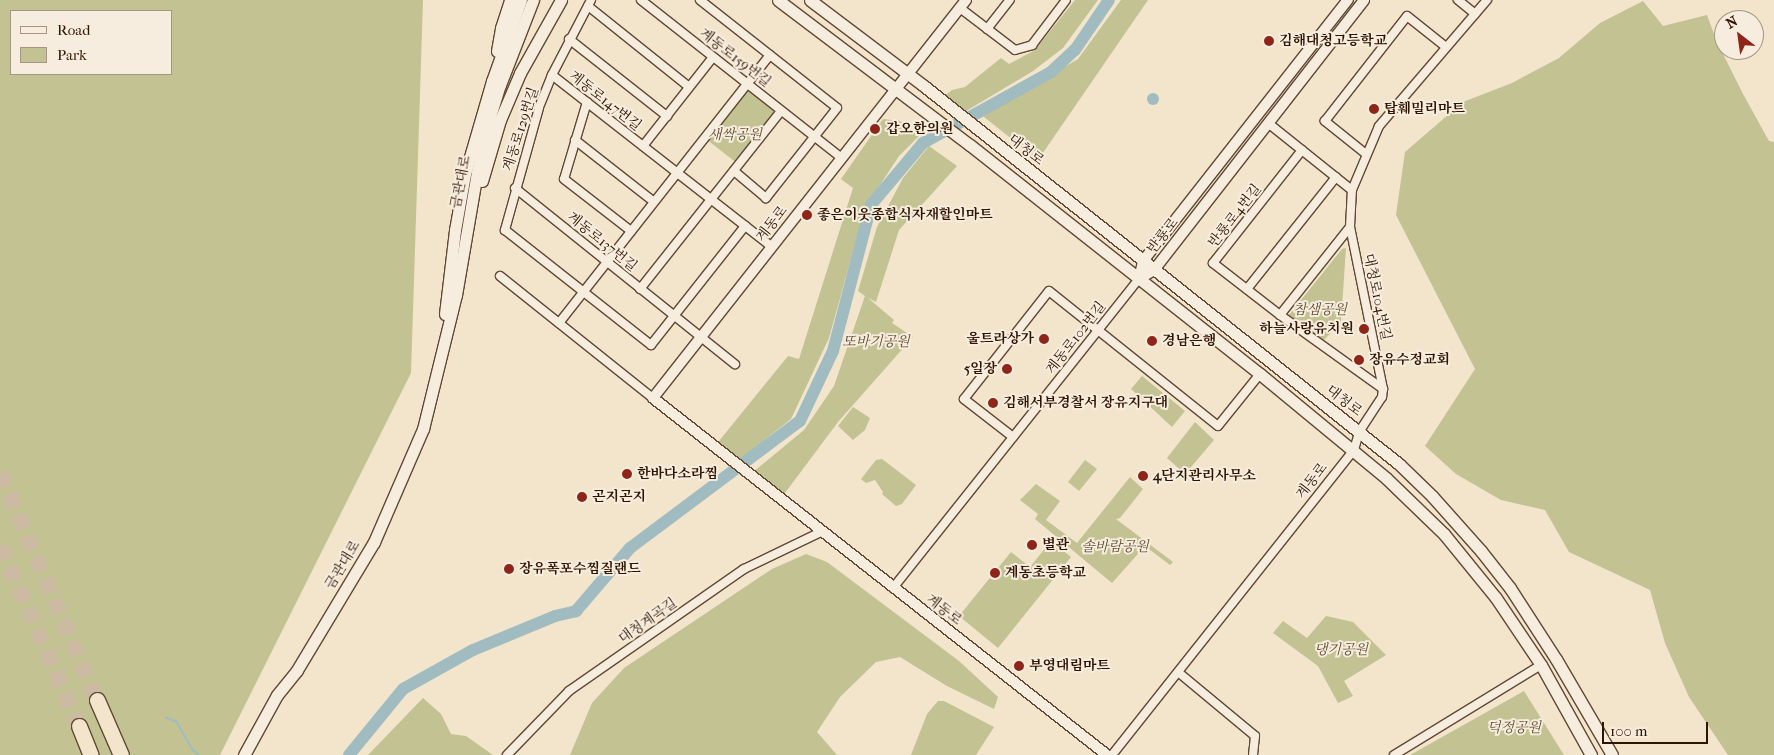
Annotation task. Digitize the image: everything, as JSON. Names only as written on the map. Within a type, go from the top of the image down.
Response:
[{"type":"highway","points":[[97,700],[121,755]]},
{"type":"highway","points":[[80,726],[91,755]]},
{"type":"main road","points":[[492,81],[501,28],[510,0]]},
{"type":"main road","name":"금관대로","points":[[438,376],[465,174],[492,81],[521,0]]},
{"type":"main road","name":"금관대로","points":[[244,755],[277,695],[298,670],[374,542],[423,430],[438,376],[456,295],[477,172],[495,101],[533,0]]},
{"type":"main road","points":[[466,235],[500,120],[520,73],[561,0]]},
{"type":"main road","points":[[778,0],[970,145],[1260,374],[1386,478],[1444,534],[1496,598],[1541,665],[1592,755]]},
{"type":"main road","points":[[810,0],[908,74]]},
{"type":"main road","name":"대청로","points":[[908,74],[1399,464],[1432,496],[1481,551],[1510,588],[1556,659],[1612,755]]},
{"type":"street","name":"계동로159번길","points":[[641,0],[842,158]]},
{"type":"street","points":[[559,323],[770,55],[700,0]]},
{"type":"street","points":[[987,29],[1010,0]]},
{"type":"street","points":[[963,4],[987,29],[1015,50],[1032,45],[1066,0]]},
{"type":"street","name":"반룡로","points":[[1139,279],[1143,262],[1348,0]]},
{"type":"street","name":"반룡로","points":[[1139,279],[1154,270],[1364,0]]},
{"type":"street","points":[[1458,0],[1475,14]]},
{"type":"street","name":"대청로104번길","points":[[1383,388],[1350,227],[1352,190],[1366,154],[1380,126],[1487,0]]},
{"type":"street","name":"계동로129번길","points":[[584,291],[505,230],[515,188],[539,108],[569,39],[589,3],[690,87]]},
{"type":"street","name":"계동로","points":[[963,4],[653,398],[1107,755]]},
{"type":"street","points":[[1366,154],[1325,121],[1408,16],[1446,47]]},
{"type":"street","points":[[569,39],[666,116]]},
{"type":"street","name":"계동로159번길","points":[[734,171],[766,198],[837,108],[770,55]]},
{"type":"street","name":"계동로147번길","points":[[643,146],[713,57]]},
{"type":"street","name":"계동로147번길","points":[[552,75],[772,247]]},
{"type":"street","points":[[587,102],[564,178],[631,232]]},
{"type":"street","points":[[640,289],[781,111]]},
{"type":"street","points":[[1268,124],[1352,190]]},
{"type":"street","points":[[575,140],[654,202]]},
{"type":"street","name":"반룡로4번길","points":[[1302,150],[1213,263],[1280,315],[1383,388]]},
{"type":"street","points":[[1247,289],[1336,177]]},
{"type":"street","name":"계동로137번길","points":[[515,188],[735,364]]},
{"type":"street","points":[[584,291],[651,345],[745,226]]},
{"type":"street","points":[[1280,315],[1350,227]]},
{"type":"street","points":[[500,276],[653,398]]},
{"type":"street","name":"계동로102번길","points":[[893,588],[1139,279]]},
{"type":"street","points":[[1014,437],[964,399],[1049,291],[1218,426],[1260,374]]},
{"type":"street","points":[[1359,432],[1382,397],[1383,388]]},
{"type":"street","name":"계동로","points":[[1112,755],[1354,450],[1359,432]]},
{"type":"street","name":"대청계곡길","points":[[507,755],[569,691],[744,568],[821,532]]},
{"type":"street","points":[[1394,755],[1541,665]]},
{"type":"street","points":[[1178,672],[1255,736],[1253,755]]},
{"type":"green space","points":[[0,0],[423,0],[411,373],[220,755],[0,755]]},
{"type":"green space","points":[[1075,0],[1098,0],[1063,48],[1033,71],[961,114],[942,98],[952,90],[965,87],[1001,58],[1009,64],[1035,50]]},
{"type":"green space","points":[[1121,0],[1148,0],[1038,160],[979,113],[1019,94],[1078,59]]},
{"type":"green space","points":[[1643,1],[1663,26],[1707,15],[1714,34],[1714,60],[1726,60],[1769,141],[1774,142],[1774,755],[1728,755],[1689,697],[1665,643],[1650,590],[1569,552],[1545,510],[1501,500],[1456,474],[1425,446],[1475,369],[1396,215],[1405,152],[1463,102],[1512,83],[1559,58],[1600,23]]},
{"type":"green space","name":"새싹공원","points":[[748,86],[779,110],[738,164],[706,139]]},
{"type":"green space","points":[[883,119],[900,121],[919,136],[899,156],[865,208],[829,338],[791,419],[738,461],[715,446],[788,356],[799,359],[853,188],[841,179]]},
{"type":"green space","name":"또바기공원","points":[[929,146],[957,166],[899,230],[876,302],[868,298],[894,320],[892,323],[913,337],[838,422],[782,497],[752,473],[804,430],[834,386],[865,296],[858,291],[877,227],[903,178]]},
{"type":"green space","name":"참샘공원","points":[[1346,248],[1341,322],[1324,340],[1289,315],[1342,249]]},
{"type":"green space","points":[[1142,376],[1185,411],[1172,427],[1131,389]]},
{"type":"green space","points":[[853,407],[870,418],[865,430],[853,440],[838,426]]},
{"type":"green space","points":[[1195,422],[1214,440],[1185,474],[1167,458]]},
{"type":"green space","points":[[882,459],[916,485],[902,504],[896,506],[882,494],[883,492],[875,480],[866,483],[861,479],[876,460]]},
{"type":"green space","points":[[1085,460],[1097,469],[1079,491],[1068,482]]},
{"type":"green space","name":"솔바람공원","points":[[1130,477],[1143,489],[1120,518],[1116,519],[1173,562],[1170,565],[1145,546],[1112,583],[1035,519],[1038,514],[1020,500],[1036,484],[1060,501],[1046,520],[1077,543]]},
{"type":"green space","points":[[1051,541],[1071,557],[998,648],[959,616],[1011,552],[1030,567]]},
{"type":"green space","points":[[806,554],[827,562],[959,661],[998,697],[994,709],[947,686],[900,657],[876,662],[840,697],[817,732],[837,755],[570,755],[592,703],[624,668],[772,569]]},
{"type":"green space","name":"댕기공원","points":[[1326,616],[1353,622],[1386,655],[1344,681],[1353,696],[1338,703],[1318,666],[1273,633],[1283,621],[1307,638]]},
{"type":"green space","name":"덕정공원","points":[[1524,691],[1564,755],[1410,755]]},
{"type":"green space","points":[[423,698],[441,714],[451,734],[466,736],[493,755],[368,755]]},
{"type":"green space","points":[[938,701],[944,701],[994,727],[976,755],[911,755],[927,714]]},
{"type":"water","points":[[1151,93],[1155,93],[1159,99],[1155,105],[1151,105],[1147,101],[1147,97]]},
{"type":"waterway","points":[[349,755],[403,689],[473,650],[555,616],[576,611],[630,548],[800,421],[833,351],[871,205],[923,143],[1051,72],[1075,50],[1109,0]]},
{"type":"waterway","points":[[166,718],[176,721],[193,750],[199,755]]},
{"type":"tunnel","points":[[0,472],[97,700]]},
{"type":"tunnel","points":[[0,545],[79,726]]},
{"type":"place","name":"김해대청고등학교","points":[[1269,41]]},
{"type":"place","name":"탑훼밀리마트","points":[[1374,109]]},
{"type":"place","name":"갑오한의원","points":[[875,129]]},
{"type":"place","name":"좋은이웃종합식자재할인마트","points":[[807,215]]},
{"type":"place","name":"하늘사랑유치원","points":[[1364,329]]},
{"type":"place","name":"울트라상가","points":[[1044,339]]},
{"type":"place","name":"경남은행","points":[[1152,341]]},
{"type":"place","name":"장유수정교회","points":[[1359,360]]},
{"type":"place","name":"5일장","points":[[1007,369]]},
{"type":"place","name":"김해서부경찰서 장유지구대","points":[[993,403]]},
{"type":"place","name":"한바다소라찜","points":[[627,474]]},
{"type":"place","name":"4단지관리사무소","points":[[1143,476]]},
{"type":"place","name":"곤지곤지","points":[[582,497]]},
{"type":"place","name":"별관","points":[[1032,545]]},
{"type":"place","name":"장유폭포수찜질랜드","points":[[509,569]]},
{"type":"place","name":"계동초등학교","points":[[995,573]]},
{"type":"place","name":"부영대림마트","points":[[1019,666]]}]
